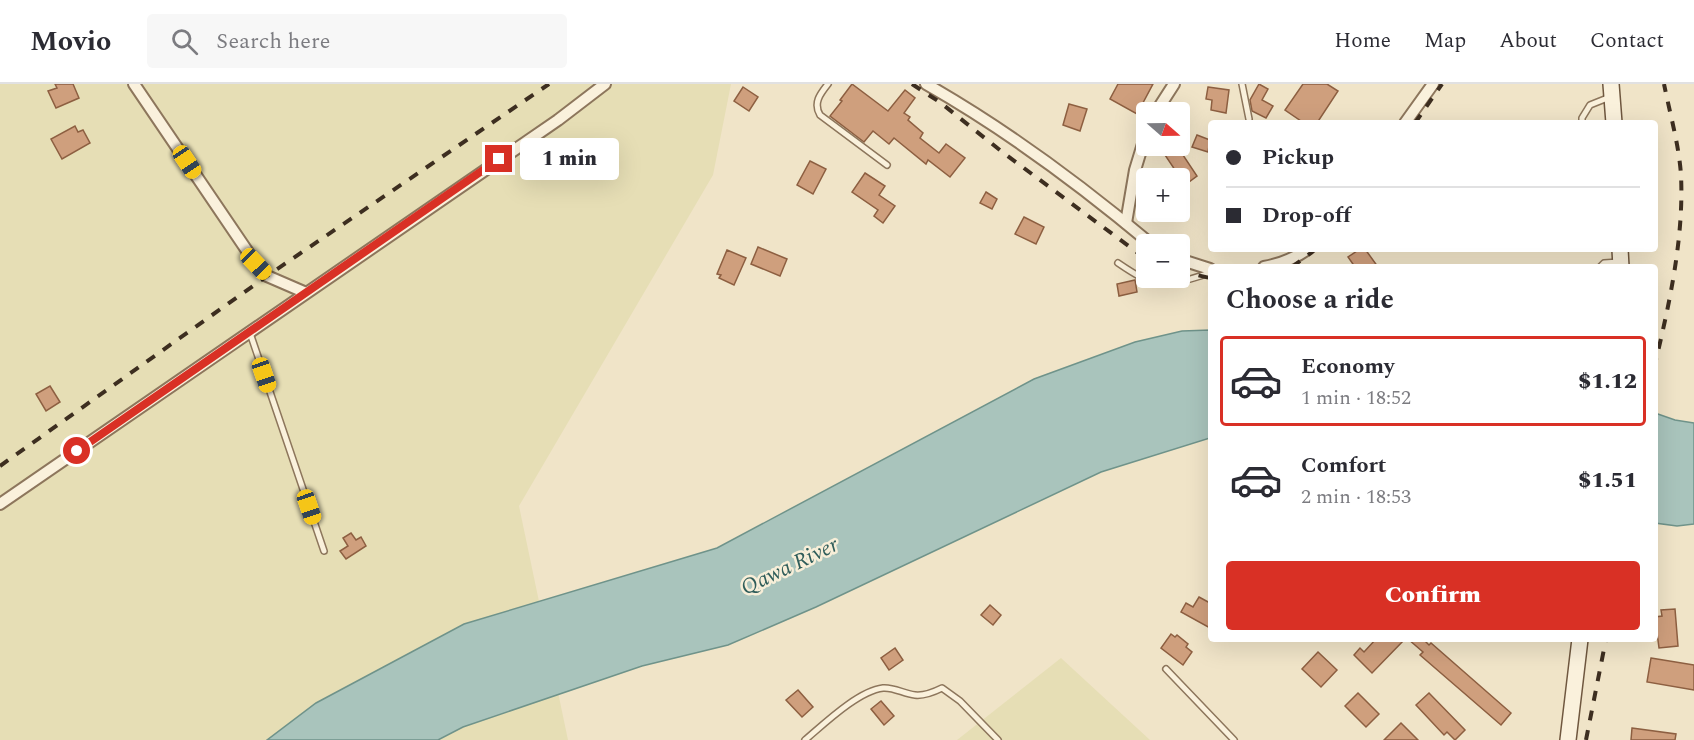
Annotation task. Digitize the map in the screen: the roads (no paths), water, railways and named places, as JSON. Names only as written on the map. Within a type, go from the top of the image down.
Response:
[{"type":"main road","points":[[1611,90],[1614,120]]},
{"type":"main road","points":[[1568,740],[1580,642]]},
{"type":"street","points":[[134,84],[256,264],[267,276],[304,292]]},
{"type":"street","points":[[0,504],[304,292],[558,120],[605,84]]},
{"type":"street","points":[[1162,102],[1174,84]]},
{"type":"street","points":[[1407,120],[1433,84]]},
{"type":"street","points":[[928,85],[1027,149],[1139,234]]},
{"type":"street","points":[[1126,223],[1139,156]]},
{"type":"street","points":[[1278,264],[1304,252]]},
{"type":"street","points":[[1190,263],[1208,270]]},
{"type":"lane","points":[[828,84],[817,103],[820,115],[887,165]]},
{"type":"lane","points":[[1242,84],[1249,119]]},
{"type":"lane","points":[[1582,120],[1590,105],[1611,90]]},
{"type":"lane","points":[[1603,264],[1620,259]]},
{"type":"lane","points":[[1118,263],[1142,279],[1156,285],[1174,284],[1208,272]]},
{"type":"lane","points":[[249,331],[324,551]]},
{"type":"lane","points":[[1166,669],[1234,740]]},
{"type":"lane","points":[[805,740],[836,712],[874,690],[884,688],[915,695],[931,693],[942,688],[960,700],[998,740]]},
{"type":"water","name":"Qawa River","points":[[1208,330],[1208,439],[1101,472],[816,607],[728,645],[642,666],[463,727],[438,740],[267,740],[316,703],[464,624],[717,548],[1034,379],[1135,342],[1182,331]]},
{"type":"water","points":[[1658,414],[1694,423],[1694,524],[1677,526],[1658,523]]},
{"type":"railway","points":[[0,466],[267,276],[549,84]]},
{"type":"railway","points":[[912,84],[941,103],[1001,151],[1136,252]]},
{"type":"railway","points":[[1417,120],[1442,84]]},
{"type":"railway","points":[[1658,351],[1678,248],[1681,199],[1678,152],[1664,84]]},
{"type":"railway","points":[[1296,264],[1312,252]]},
{"type":"railway","points":[[1190,273],[1208,278]]},
{"type":"railway","points":[[1586,740],[1605,642]]}]
